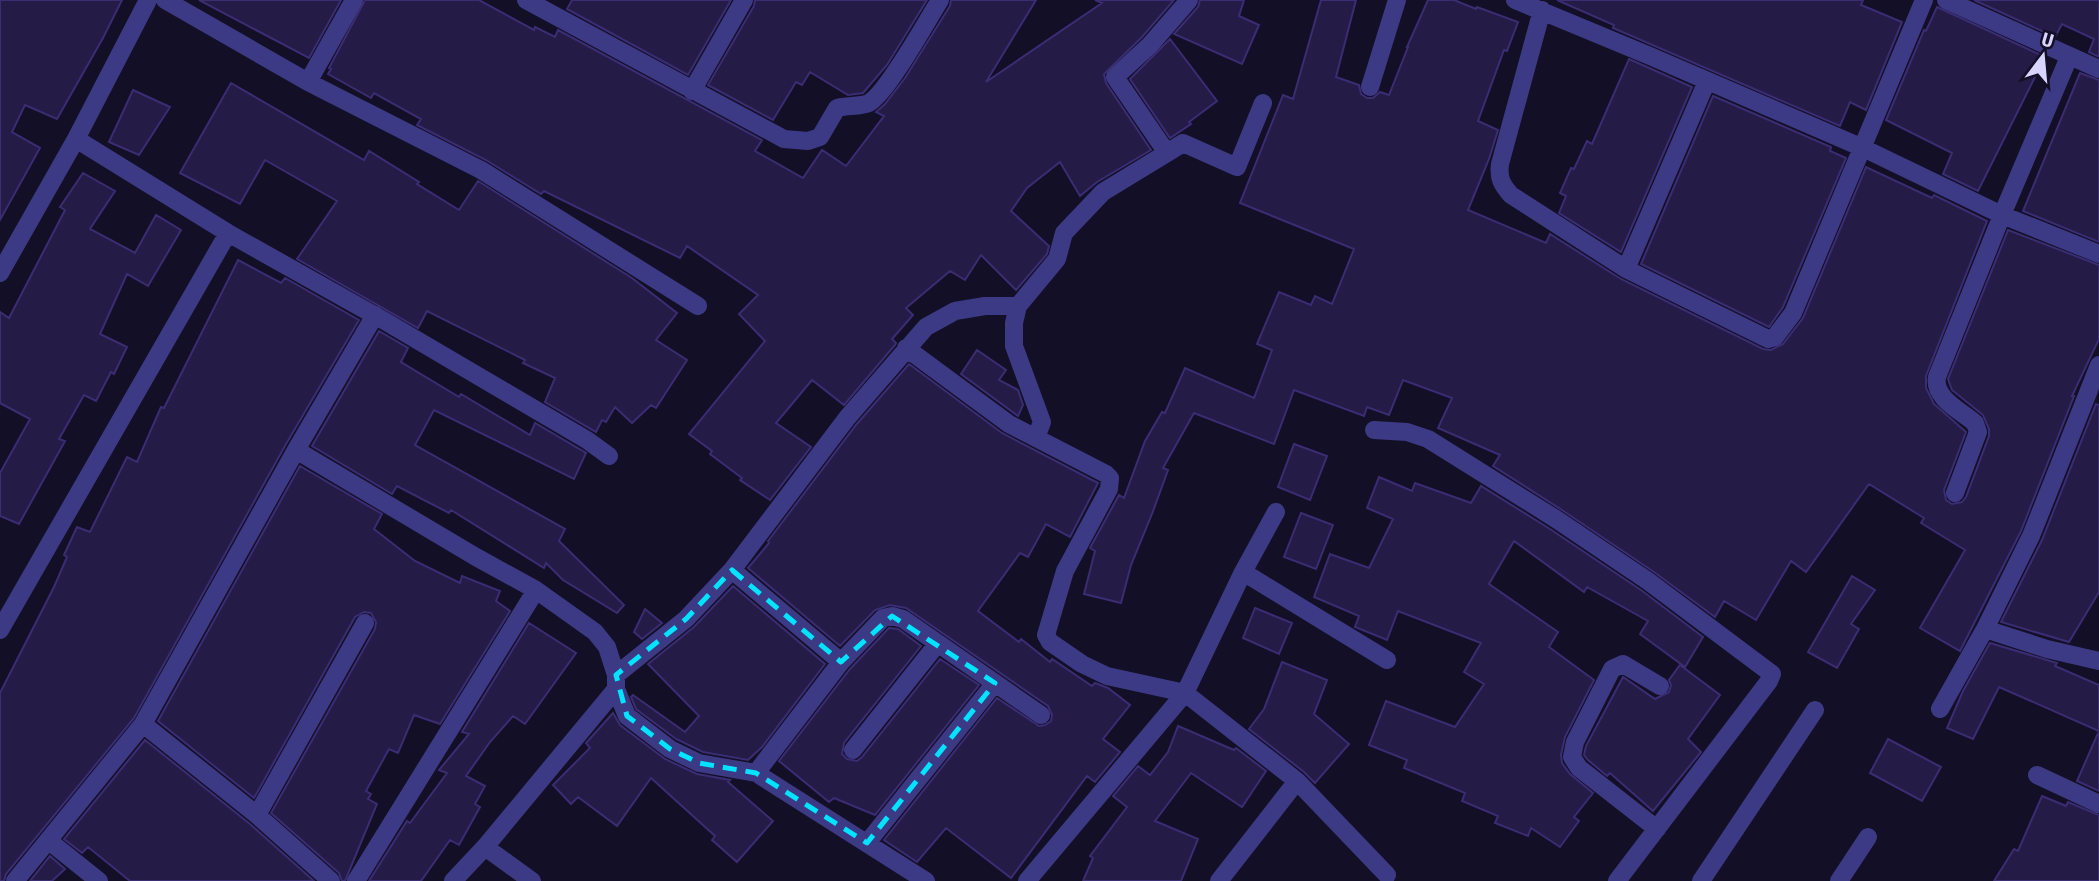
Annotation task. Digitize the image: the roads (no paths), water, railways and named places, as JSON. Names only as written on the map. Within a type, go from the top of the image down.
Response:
[{"type":"street","points":[[0,273],[76,139],[148,0]]},
{"type":"street","points":[[165,0],[308,82],[481,170],[698,306]]},
{"type":"street","points":[[308,82],[354,0]]},
{"type":"street","points":[[526,0],[548,6],[692,91],[784,139],[807,141],[820,137],[837,108],[871,102],[887,85],[940,0]]},
{"type":"street","points":[[692,91],[744,0]]},
{"type":"street","points":[[1167,153],[1115,77],[1150,45],[1189,0]]},
{"type":"street","points":[[1370,87],[1397,0]]},
{"type":"street","points":[[1515,0],[1863,148],[2002,215],[2099,254]]},
{"type":"street","points":[[1542,10],[1499,171],[1502,185],[1511,195],[1626,269],[1763,338],[1771,339],[1793,313],[1924,0]]},
{"type":"street","points":[[1946,0],[2099,69]]},
{"type":"street","points":[[1955,493],[1978,427],[1938,392],[1935,384],[2002,215],[2070,57]]},
{"type":"street","points":[[1626,269],[1707,81]]},
{"type":"street","points":[[1036,438],[1042,422],[1014,346],[1014,323],[1018,306],[1057,259],[1064,233],[1103,192],[1183,143],[1237,167],[1264,103]]},
{"type":"street","points":[[76,139],[228,233],[374,315],[587,440],[609,456]]},
{"type":"street","points":[[0,630],[228,233]]},
{"type":"street","points":[[453,881],[485,847],[616,682],[686,619],[732,570],[842,425],[926,327],[956,311],[985,306],[1018,306]]},
{"type":"street","points":[[15,881],[143,724],[374,315]]},
{"type":"street","points":[[906,348],[1009,424],[1110,478],[1109,489],[1065,571],[1046,635],[1050,642],[1082,664],[1101,673],[1185,693],[1297,781],[1390,879]]},
{"type":"street","points":[[1940,709],[1985,629],[2031,536],[2099,365]]},
{"type":"street","points":[[1374,430],[1407,432],[1429,439],[1648,581],[1772,674],[1617,881]]},
{"type":"street","points":[[296,450],[536,590],[595,632],[607,647],[627,716],[670,749],[699,763],[756,773],[926,881]]},
{"type":"street","points":[[1027,881],[1185,693],[1243,572],[1276,512]]},
{"type":"street","points":[[732,570],[841,662]]},
{"type":"street","points":[[1243,572],[1387,660]]},
{"type":"street","points":[[356,881],[536,590]]},
{"type":"street","points":[[756,773],[841,662],[883,618],[892,615],[903,619],[1041,715]]},
{"type":"street","points":[[257,815],[365,623]]},
{"type":"street","points":[[1985,629],[2047,649],[2099,661]]},
{"type":"street","points":[[853,750],[938,643]]},
{"type":"street","points":[[1657,828],[1579,768],[1572,757],[1575,742],[1612,669],[1623,664],[1660,686]]},
{"type":"street","points":[[867,843],[995,682]]},
{"type":"street","points":[[1701,881],[1815,710]]},
{"type":"street","points":[[143,724],[257,815],[331,881]]},
{"type":"street","points":[[2037,775],[2099,804]]},
{"type":"street","points":[[1219,881],[1297,781]]},
{"type":"street","points":[[1839,881],[1868,837]]},
{"type":"street","points":[[50,841],[99,881]]},
{"type":"street","points":[[485,847],[532,881]]}]
